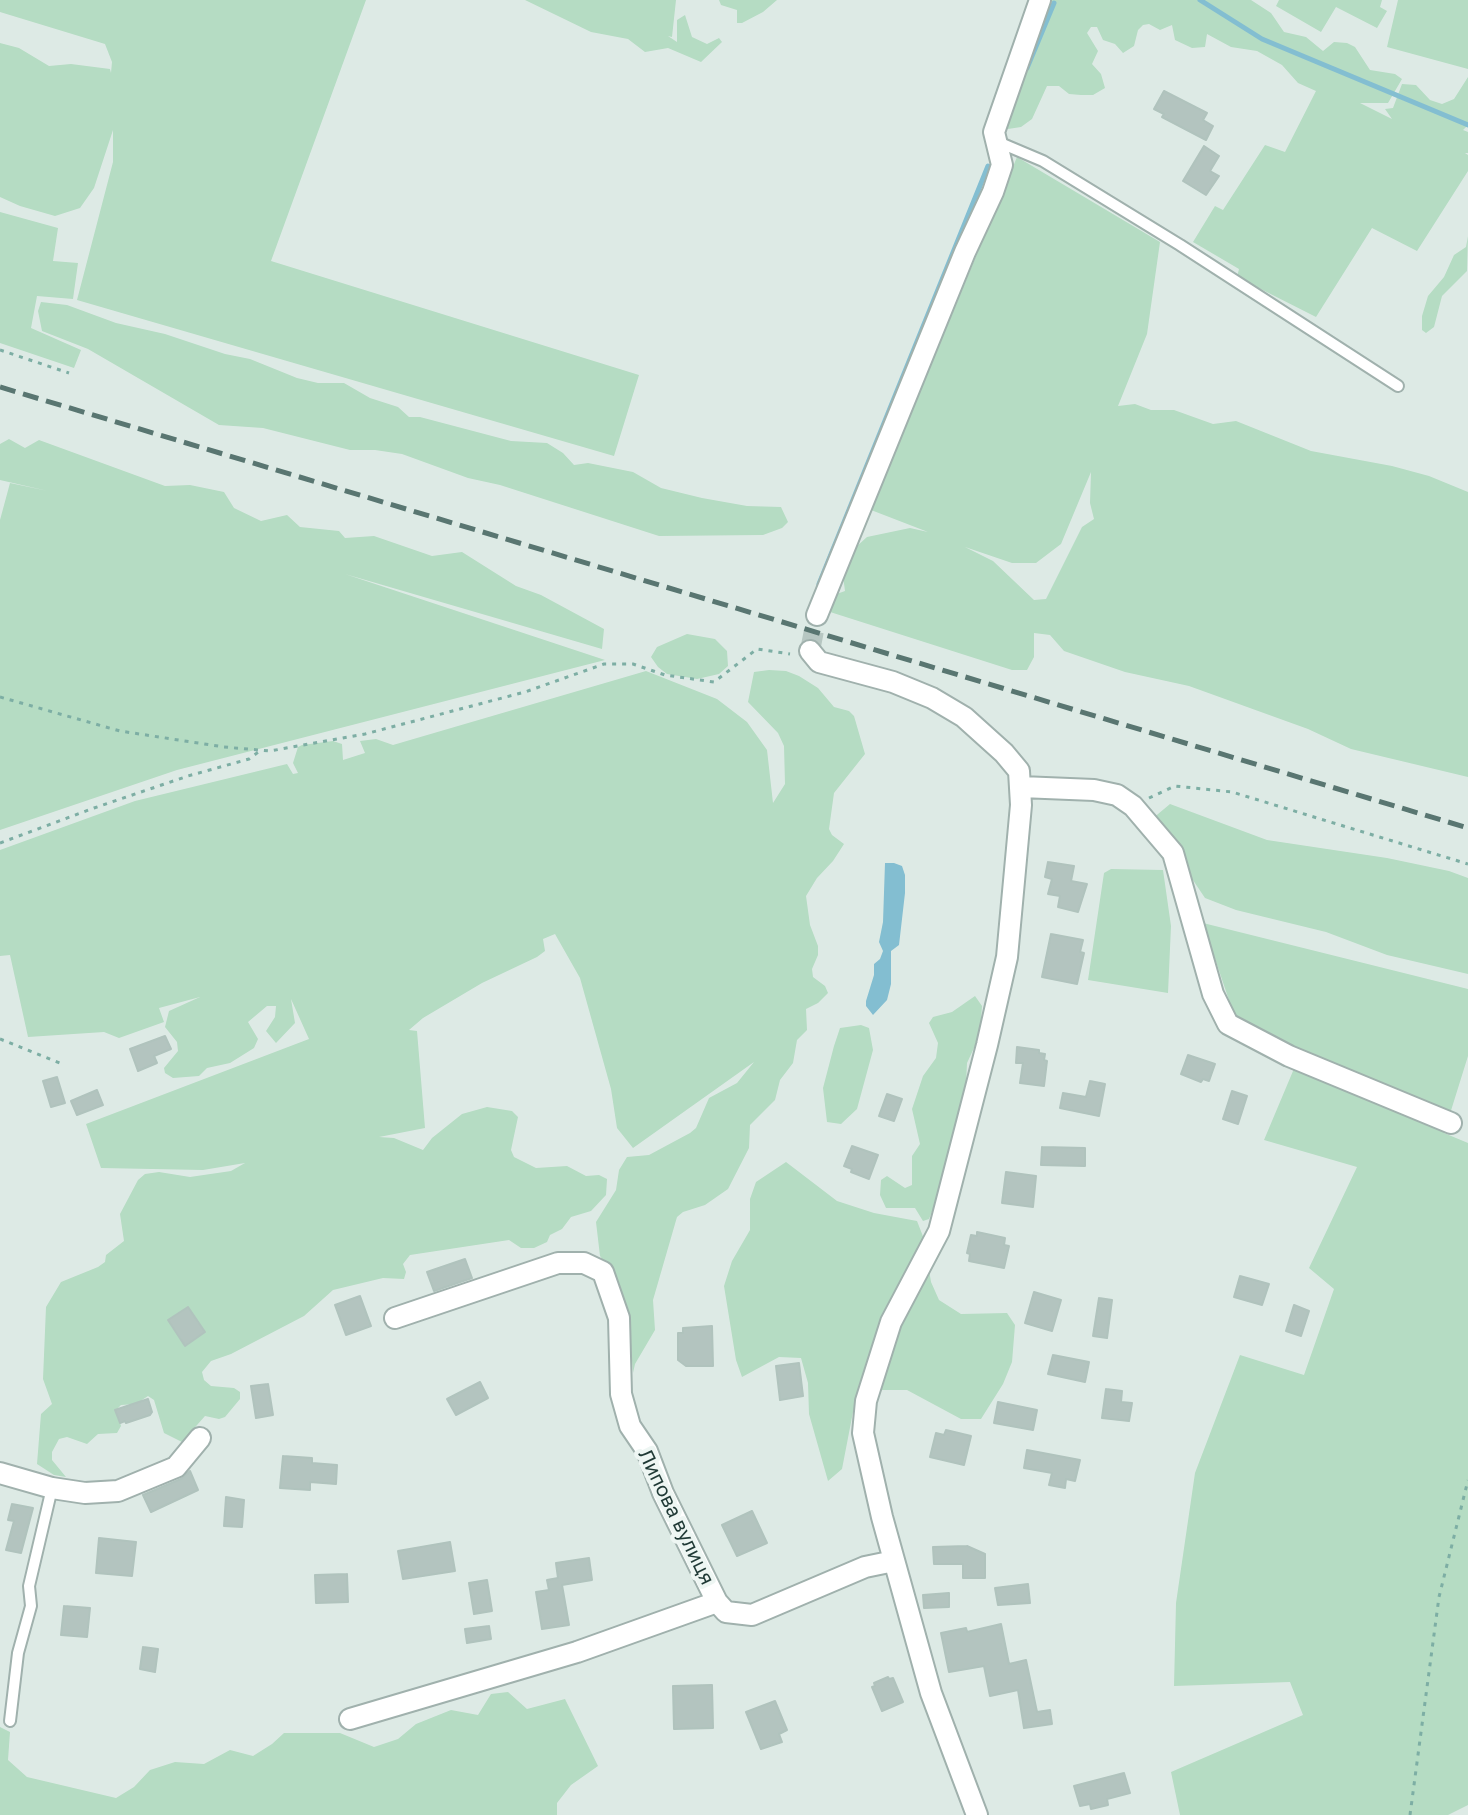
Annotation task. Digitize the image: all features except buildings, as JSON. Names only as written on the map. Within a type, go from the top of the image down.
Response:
[{"type":"street","points":[[817,615],[965,252],[993,192],[1002,165],[994,132],[1040,0]]},
{"type":"street","points":[[810,651],[819,662],[893,682],[932,698],[964,717],[1019,771],[1021,787],[1007,957],[939,1231],[891,1322],[866,1401],[863,1433],[931,1693],[977,1815]]},
{"type":"street","points":[[1021,787],[1094,790],[1117,795],[1133,806],[1173,853],[1213,994],[1228,1024],[1289,1056],[1451,1123]]},
{"type":"street","name":"Липова вулиця","points":[[350,1719],[577,1652],[717,1602],[663,1493],[647,1451],[630,1426],[621,1394],[619,1318],[603,1272],[584,1263],[558,1263],[395,1318]]},
{"type":"street","points":[[0,1473],[52,1488],[85,1493],[118,1491],[176,1467],[200,1438]]},
{"type":"street","points":[[717,1602],[726,1612],[752,1615],[865,1567],[894,1561]]},
{"type":"lane","points":[[997,142],[1043,161],[1168,237],[1398,386]]},
{"type":"lane","points":[[10,1721],[18,1653],[31,1606],[29,1586],[52,1488]]},
{"type":"path","points":[[0,350],[69,373]]},
{"type":"path","points":[[0,697],[120,731],[261,750],[365,734],[525,692],[604,664],[633,664],[665,675],[714,682],[757,649],[792,654],[810,651]]},
{"type":"path","points":[[0,843],[188,776],[249,759],[261,750]]},
{"type":"path","points":[[1133,806],[1175,786],[1232,792],[1468,864]]},
{"type":"path","points":[[0,1039],[65,1065]]},
{"type":"path","points":[[1410,1815],[1439,1597],[1468,1480]]},
{"type":"green space","points":[[0,0],[366,0],[271,261],[639,375],[614,456],[77,300],[113,162],[113,130],[94,188],[80,208],[55,216],[0,197],[0,43],[19,48],[49,66],[71,64],[110,69],[111,73],[112,62],[105,44],[0,12]]},
{"type":"green space","points":[[525,0],[676,0],[672,37],[668,36],[677,42],[677,20],[685,15],[692,37],[707,44],[719,38],[722,42],[701,62],[668,48],[645,52],[628,39],[591,32]]},
{"type":"green space","points":[[719,0],[777,0],[763,12],[737,23],[737,10],[721,5]]},
{"type":"green space","points":[[1042,0],[1251,0],[1271,13],[1284,32],[1306,37],[1323,51],[1334,42],[1347,43],[1355,47],[1370,70],[1395,74],[1402,79],[1388,103],[1360,103],[1392,119],[1385,109],[1393,108],[1402,84],[1416,85],[1430,100],[1442,104],[1454,99],[1468,77],[1468,125],[1463,130],[1468,132],[1468,153],[1465,153],[1468,155],[1468,171],[1417,251],[1372,228],[1316,317],[1237,277],[1239,269],[1193,242],[1215,206],[1223,210],[1265,145],[1285,152],[1316,91],[1298,83],[1282,65],[1257,51],[1231,47],[1207,34],[1205,47],[1192,48],[1175,40],[1172,25],[1160,30],[1149,24],[1143,25],[1138,30],[1134,46],[1123,53],[1115,44],[1103,40],[1097,27],[1091,27],[1087,33],[1098,51],[1092,64],[1101,74],[1105,88],[1093,95],[1081,95],[1069,94],[1059,86],[1047,86],[1032,119],[1021,127],[1008,129],[997,123]]},
{"type":"green space","points":[[1279,0],[1382,0],[1380,7],[1387,11],[1377,28],[1336,7],[1321,32],[1276,6]]},
{"type":"green space","points":[[1398,0],[1468,0],[1468,69],[1387,47]]},
{"type":"green space","points":[[1017,157],[1160,242],[1147,334],[1118,406],[1135,404],[1151,410],[1174,410],[1213,424],[1236,421],[1311,451],[1392,466],[1429,476],[1468,492],[1468,777],[1351,749],[1308,729],[1189,686],[1125,672],[1064,651],[1050,635],[1034,633],[1034,657],[1027,670],[1012,670],[827,611],[831,596],[845,591],[843,576],[848,562],[856,547],[867,537],[910,528],[928,532],[871,510]],"holes":[[[1091,472],[1090,503],[1094,519],[1082,527],[1046,599],[1034,600],[993,561],[965,547],[1012,563],[1036,563],[1061,544]]]},
{"type":"green space","points":[[0,212],[58,228],[53,261],[78,263],[73,299],[37,296],[31,328],[81,350],[74,368],[0,343]]},
{"type":"green space","points":[[1468,236],[1467,271],[1442,296],[1434,327],[1426,333],[1422,330],[1422,316],[1428,296],[1444,277],[1454,255],[1466,247]]},
{"type":"green space","points":[[41,302],[67,305],[116,323],[250,359],[297,378],[318,383],[344,383],[370,398],[398,407],[409,417],[420,417],[511,441],[547,443],[574,465],[588,463],[633,472],[661,488],[702,498],[747,506],[781,507],[788,522],[782,528],[763,535],[659,536],[500,485],[468,478],[402,454],[350,450],[263,428],[219,425],[88,349],[42,331],[38,311]]},
{"type":"green space","points":[[9,439],[25,448],[39,440],[165,486],[190,485],[224,492],[234,508],[261,521],[287,515],[300,527],[339,531],[345,538],[374,536],[432,556],[462,552],[516,586],[541,595],[604,629],[602,649],[345,574],[605,660],[177,770],[0,830],[0,520],[10,483],[48,491],[0,480],[0,444]]},
{"type":"green space","points":[[687,634],[715,639],[727,651],[728,666],[719,674],[697,679],[667,674],[658,667],[651,657],[657,647]]},
{"type":"green space","points":[[769,670],[799,676],[818,688],[834,707],[849,711],[854,716],[865,754],[834,793],[829,829],[844,844],[806,896],[810,925],[818,946],[813,977],[825,986],[828,993],[806,1009],[807,1030],[797,1040],[793,1063],[780,1080],[775,1100],[750,1125],[749,1148],[728,1189],[705,1205],[677,1217],[653,1300],[655,1330],[633,1373],[629,1324],[608,1267],[600,1256],[596,1222],[616,1190],[619,1170],[627,1157],[649,1155],[690,1133],[696,1128],[709,1098],[737,1083],[754,1062],[633,1148],[617,1128],[611,1089],[580,978],[555,934],[543,939],[545,951],[537,957],[482,983],[423,1018],[409,1030],[417,1031],[425,1128],[379,1137],[394,1138],[423,1150],[432,1138],[462,1114],[487,1107],[512,1111],[518,1117],[511,1150],[514,1157],[536,1168],[567,1166],[586,1176],[599,1175],[607,1179],[606,1195],[591,1211],[571,1217],[562,1229],[550,1235],[547,1242],[534,1248],[521,1248],[509,1240],[410,1255],[403,1264],[406,1272],[404,1279],[383,1278],[333,1290],[304,1316],[231,1354],[211,1361],[202,1372],[204,1380],[211,1386],[234,1388],[240,1392],[240,1399],[225,1417],[205,1416],[182,1442],[164,1433],[154,1400],[148,1396],[136,1404],[121,1405],[116,1410],[121,1426],[117,1433],[98,1434],[87,1444],[67,1437],[59,1439],[52,1452],[52,1460],[66,1477],[54,1475],[37,1464],[41,1414],[52,1404],[43,1379],[46,1307],[61,1282],[98,1267],[105,1262],[106,1255],[124,1241],[120,1214],[138,1180],[145,1174],[159,1172],[190,1177],[231,1171],[245,1163],[203,1170],[101,1168],[86,1124],[309,1039],[291,999],[295,1023],[276,1043],[266,1031],[275,1017],[276,1006],[267,1006],[248,1022],[258,1039],[254,1048],[230,1063],[207,1068],[199,1076],[173,1078],[165,1073],[164,1068],[178,1051],[177,1042],[165,1027],[169,1011],[200,997],[159,1008],[164,1022],[119,1038],[104,1032],[28,1037],[10,955],[0,956],[0,850],[135,801],[287,764],[293,774],[298,773],[293,763],[298,747],[302,745],[333,741],[342,744],[343,760],[365,753],[360,741],[376,739],[393,745],[646,671],[717,699],[747,722],[767,750],[773,803],[785,784],[784,746],[778,733],[748,702],[754,672]]},
{"type":"green space","points":[[1170,804],[1267,840],[1387,858],[1468,878],[1468,974],[1387,955],[1326,932],[1236,910],[1205,898],[1152,819]]},
{"type":"green space","points":[[1111,869],[1163,870],[1171,926],[1168,993],[1088,980],[1104,873]]},
{"type":"green space","points":[[1203,923],[1468,989],[1468,1056],[1444,1133],[1468,1143],[1468,1805],[1448,1815],[1180,1815],[1171,1772],[1303,1715],[1290,1682],[1174,1686],[1176,1603],[1195,1473],[1240,1355],[1304,1375],[1334,1289],[1309,1268],[1357,1167],[1264,1140],[1301,1052],[1236,1021]]},
{"type":"green space","points":[[975,996],[982,1006],[980,1035],[967,1063],[965,1106],[951,1139],[941,1189],[929,1219],[923,1221],[915,1208],[886,1208],[880,1195],[881,1180],[887,1176],[905,1188],[912,1185],[912,1156],[920,1144],[912,1109],[923,1076],[936,1058],[938,1043],[929,1023],[933,1017],[952,1012]]},
{"type":"green space","points":[[861,1025],[869,1028],[873,1050],[857,1109],[841,1124],[827,1122],[823,1088],[840,1028]]},
{"type":"green space","points":[[786,1162],[837,1201],[874,1213],[917,1221],[924,1239],[931,1282],[939,1300],[961,1314],[1007,1313],[1015,1325],[1012,1362],[1003,1384],[981,1419],[961,1419],[907,1390],[882,1390],[853,1412],[842,1469],[828,1481],[809,1414],[808,1383],[801,1358],[779,1357],[742,1377],[736,1360],[724,1286],[732,1261],[750,1230],[750,1199],[756,1182]]},
{"type":"green space","points":[[508,1692],[527,1709],[565,1699],[598,1766],[571,1785],[557,1803],[557,1815],[0,1815],[0,1727],[10,1732],[8,1760],[27,1777],[116,1798],[134,1787],[150,1770],[175,1762],[204,1764],[230,1750],[253,1756],[284,1733],[340,1733],[374,1747],[398,1739],[416,1724],[451,1710],[478,1715],[491,1694]]},
{"type":"water","points":[[885,863],[902,866],[905,893],[899,945],[891,951],[891,984],[887,1000],[873,1015],[866,1001],[874,964],[883,951],[879,942],[883,922]]},
{"type":"waterway","points":[[1200,0],[1262,39],[1468,125]]},
{"type":"waterway","points":[[1027,68],[1054,3]]},
{"type":"waterway","points":[[819,584],[988,166]]},
{"type":"tunnel","points":[[810,651],[817,615]]},
{"type":"railway","points":[[0,387],[1468,828]]}]
